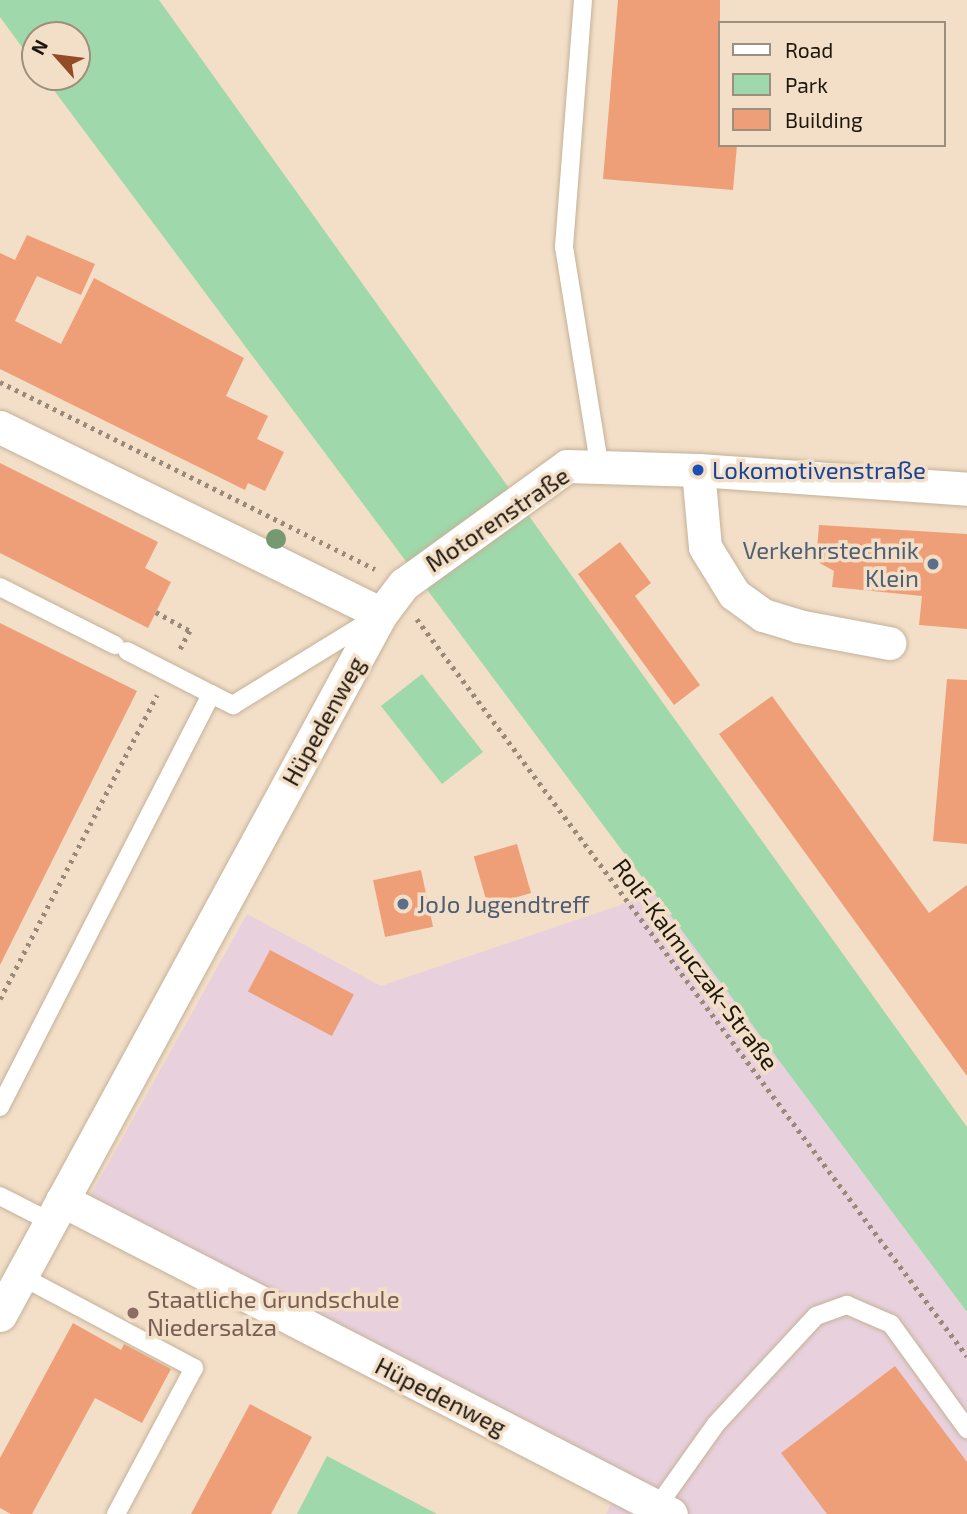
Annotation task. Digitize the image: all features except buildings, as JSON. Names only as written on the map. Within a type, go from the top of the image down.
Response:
[{"type":"street","points":[[0,427],[394,597]]},
{"type":"street","name":"Motorenstraße","points":[[394,597],[567,466],[599,464],[967,489]]},
{"type":"street","points":[[698,470],[705,547],[734,594],[763,615],[798,626],[889,643]]},
{"type":"street","name":"Hüpedenweg","points":[[0,1315],[394,597]]},
{"type":"street","name":"Hüpedenweg","points":[[56,1211],[664,1510]]},
{"type":"lane","points":[[583,0],[564,247],[599,464]]},
{"type":"lane","points":[[0,587],[233,705],[394,597]]},
{"type":"lane","points":[[0,1107],[211,694]]},
{"type":"lane","points":[[0,1196],[56,1211]]},
{"type":"lane","points":[[21,1276],[194,1368],[116,1514]]},
{"type":"lane","points":[[664,1510],[716,1424],[816,1316],[847,1305],[891,1324],[967,1429]]},
{"type":"path","points":[[0,382],[394,597]]},
{"type":"path","name":"Rolf-Kalmuczak-Straße","points":[[394,597],[967,1356]]},
{"type":"path","points":[[0,999],[190,631],[156,612]]},
{"type":"shaded area","points":[[656,893],[967,1312],[967,1514],[606,1514],[612,1502],[74,1225],[247,914],[381,986]]},
{"type":"green space","points":[[0,0],[159,0],[967,1127],[967,1312],[54,91],[91,91],[91,21],[21,21],[21,46],[0,17]]},
{"type":"green space","points":[[422,674],[483,752],[442,784],[381,706]]},
{"type":"green space","points":[[327,1456],[437,1514],[297,1514]]},
{"type":"place","name":"Lokomotivenstraße","points":[[698,470]]},
{"type":"place","name":"Verkehrstechnik Klein","points":[[933,564]]},
{"type":"place","name":"JoJo Jugendtreff","points":[[403,904]]},
{"type":"place","name":"Staatliche Grundschule Niedersalza","points":[[133,1313]]}]
